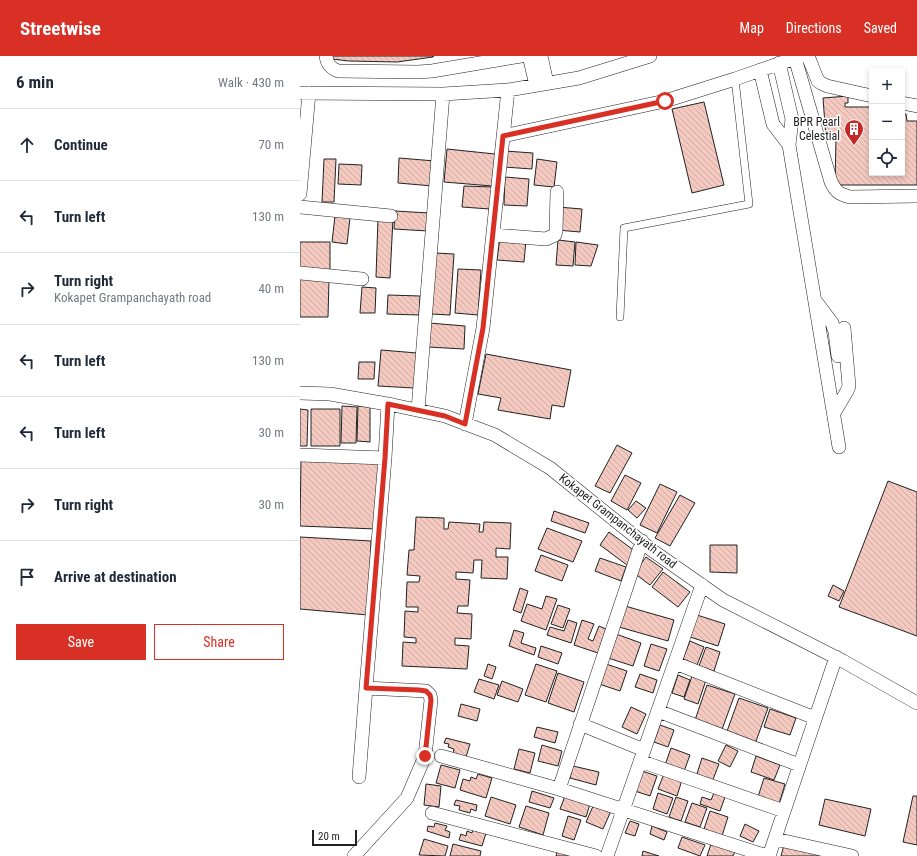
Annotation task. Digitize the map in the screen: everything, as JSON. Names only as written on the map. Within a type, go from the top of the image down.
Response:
[{"type":"street","points":[[326,56],[330,67],[338,71],[418,72],[521,56]]},
{"type":"street","points":[[529,56],[542,84]]},
{"type":"street","points":[[541,56],[542,84]]},
{"type":"street","points":[[300,194],[304,93],[443,94],[508,90],[579,78],[650,56]]},
{"type":"street","points":[[503,136],[665,101],[735,79],[769,64],[801,56]]},
{"type":"street","points":[[801,56],[821,83],[827,86],[869,95]]},
{"type":"street","points":[[801,56],[804,90],[834,189],[840,194],[850,197],[917,196]]},
{"type":"street","points":[[769,64],[773,124],[789,144]]},
{"type":"street","points":[[769,64],[792,119],[789,144],[839,447]]},
{"type":"street","points":[[804,90],[821,83]]},
{"type":"street","points":[[465,424],[483,328],[508,90]]},
{"type":"street","points":[[418,410],[443,94]]},
{"type":"street","points":[[905,104],[917,106]]},
{"type":"street","points":[[493,235],[546,239],[555,235],[557,192]]},
{"type":"street","points":[[300,208],[391,216]]},
{"type":"street","points":[[300,273],[362,279]]},
{"type":"street","points":[[815,300],[834,328],[841,382]]},
{"type":"street","points":[[834,412],[849,386],[844,328]]},
{"type":"street","name":"Kokapet Grampanchayath road","points":[[300,393],[330,394],[418,410],[445,416],[495,435],[550,468],[653,551],[723,600],[836,657],[917,703]]},
{"type":"street","points":[[359,776],[381,457],[383,403]]},
{"type":"street","points":[[300,455],[381,457]]},
{"type":"street","points":[[559,789],[642,541]]},
{"type":"street","points":[[607,856],[702,586]]},
{"type":"street","points":[[441,756],[559,789],[768,856],[836,657]]},
{"type":"street","points":[[675,663],[815,718]]},
{"type":"street","points":[[354,856],[407,798],[425,756],[431,700],[430,695],[426,691],[366,688]]},
{"type":"street","points":[[658,711],[799,765]]},
{"type":"street","points":[[580,724],[642,756],[784,811]]},
{"type":"street","points":[[432,813],[596,856]]},
{"type":"street","points":[[775,839],[852,856]]},
{"type":"lane","points":[[620,317],[624,228],[748,204],[735,79]]},
{"type":"building","points":[[332,56],[434,56],[397,62],[349,61],[332,59]]},
{"type":"building","name":"BPR Pearl Celestial","points":[[848,96],[848,103],[845,103],[845,107],[869,107],[869,176],[905,176],[905,114],[907,121],[917,121],[917,185],[835,185],[836,138],[826,138],[823,98]]},
{"type":"building","points":[[704,102],[724,185],[692,193],[672,109]]},
{"type":"building","points":[[447,149],[495,154],[492,186],[444,182]]},
{"type":"building","points":[[505,151],[533,153],[532,169],[504,167]]},
{"type":"building","points":[[399,158],[435,161],[433,186],[398,183]]},
{"type":"building","points":[[324,159],[336,159],[334,202],[322,202]]},
{"type":"building","points":[[537,159],[557,162],[554,187],[534,185]]},
{"type":"building","points":[[339,164],[362,165],[361,185],[338,184]]},
{"type":"building","points":[[505,177],[529,179],[527,206],[504,205]]},
{"type":"building","points":[[464,186],[492,187],[490,209],[462,207]]},
{"type":"building","points":[[558,207],[582,209],[580,232],[557,230]]},
{"type":"building","points":[[395,211],[429,213],[428,231],[394,229]]},
{"type":"building","points":[[335,216],[350,218],[347,244],[332,242]]},
{"type":"building","points":[[378,218],[393,218],[390,278],[376,277]]},
{"type":"building","points":[[500,237],[526,240],[524,262],[497,260]]},
{"type":"building","points":[[558,240],[575,242],[573,266],[556,265]]},
{"type":"building","points":[[300,242],[330,242],[330,271],[300,270]]},
{"type":"building","points":[[576,242],[598,245],[591,266],[575,265]]},
{"type":"building","points":[[435,253],[454,254],[450,315],[431,314]]},
{"type":"building","points":[[458,269],[481,270],[478,315],[455,313]]},
{"type":"building","points":[[300,279],[329,279],[328,317],[300,317]]},
{"type":"building","points":[[362,287],[376,288],[375,313],[360,313]]},
{"type":"building","points":[[388,295],[420,296],[419,315],[387,314]]},
{"type":"building","points":[[429,323],[465,326],[464,349],[428,347]]},
{"type":"building","points":[[381,350],[417,353],[414,388],[378,386]]},
{"type":"building","points":[[486,354],[571,370],[564,407],[552,405],[550,419],[498,410],[501,398],[478,394]]},
{"type":"building","points":[[359,362],[375,362],[374,379],[358,379]]},
{"type":"building","points":[[342,406],[357,407],[356,443],[341,443]]},
{"type":"building","points":[[358,406],[370,407],[370,442],[357,441]]},
{"type":"building","points":[[300,409],[308,410],[307,446],[300,446]]},
{"type":"building","points":[[311,409],[340,409],[340,446],[311,446]]},
{"type":"building","points":[[617,445],[632,453],[610,493],[595,486]]},
{"type":"building","points":[[301,458],[380,461],[376,529],[300,526]]},
{"type":"building","points":[[625,475],[641,483],[627,510],[611,501]]},
{"type":"building","points":[[888,481],[917,492],[917,636],[839,607]]},
{"type":"building","points":[[660,484],[677,492],[657,533],[640,525]]},
{"type":"building","points":[[680,495],[695,503],[670,546],[655,538]]},
{"type":"building","points":[[636,501],[646,508],[637,518],[628,510]]},
{"type":"building","points":[[554,511],[589,523],[585,533],[551,521]]},
{"type":"building","points":[[416,517],[444,518],[444,529],[448,529],[449,522],[480,524],[479,532],[483,532],[484,522],[511,523],[510,549],[496,548],[496,557],[508,557],[507,579],[481,578],[482,560],[474,560],[473,573],[456,572],[456,579],[470,580],[468,606],[458,606],[457,613],[472,614],[471,639],[455,638],[455,645],[469,646],[467,669],[402,666],[403,642],[416,643],[416,638],[404,637],[405,611],[418,612],[418,607],[406,607],[407,582],[419,582],[420,576],[407,575],[409,550],[414,550]]},
{"type":"building","points":[[547,528],[582,541],[573,562],[538,549]]},
{"type":"building","points":[[609,532],[636,552],[627,565],[600,545]]},
{"type":"building","points":[[300,537],[371,541],[368,615],[300,609]]},
{"type":"building","points":[[710,545],[737,545],[737,573],[710,572]]},
{"type":"building","points":[[541,555],[568,565],[562,581],[535,571]]},
{"type":"building","points":[[646,557],[663,569],[650,585],[634,573]]},
{"type":"building","points":[[600,558],[626,567],[621,581],[595,571]]},
{"type":"building","points":[[663,572],[690,592],[678,607],[652,587]]},
{"type":"building","points":[[833,585],[844,591],[839,601],[828,596]]},
{"type":"building","points":[[520,588],[528,591],[521,613],[513,610]]},
{"type":"building","points":[[546,596],[557,599],[546,630],[521,621],[527,604],[542,609]]},
{"type":"building","points":[[558,605],[570,609],[563,628],[551,624]]},
{"type":"building","points":[[625,606],[674,620],[668,641],[619,627]]},
{"type":"building","points":[[697,615],[725,624],[718,646],[690,637]]},
{"type":"building","points":[[568,620],[577,623],[571,643],[547,635],[550,627],[564,631]]},
{"type":"building","points":[[582,620],[594,624],[588,639],[593,641],[599,626],[606,629],[598,653],[574,645]]},
{"type":"building","points":[[514,630],[524,633],[521,643],[536,648],[534,655],[509,646]]},
{"type":"building","points":[[616,634],[641,643],[633,666],[608,658]]},
{"type":"building","points":[[690,641],[704,647],[697,665],[683,659]]},
{"type":"building","points":[[651,644],[667,649],[659,671],[644,666]]},
{"type":"building","points":[[541,646],[562,653],[558,664],[538,657]]},
{"type":"building","points":[[706,647],[720,652],[714,671],[699,666]]},
{"type":"building","points":[[603,663],[627,671],[620,691],[596,683]]},
{"type":"building","points":[[488,664],[496,667],[492,679],[484,676]]},
{"type":"building","points":[[536,664],[557,671],[546,702],[525,695]]},
{"type":"building","points":[[558,673],[584,682],[574,712],[548,703]]},
{"type":"building","points":[[640,674],[657,680],[653,693],[635,687]]},
{"type":"building","points":[[678,675],[690,680],[684,697],[672,693]]},
{"type":"building","points":[[692,676],[706,680],[698,704],[684,699]]},
{"type":"building","points":[[479,679],[499,685],[494,699],[474,692]]},
{"type":"building","points":[[502,681],[523,689],[518,702],[497,695]]},
{"type":"building","points":[[707,685],[735,694],[721,732],[694,723]]},
{"type":"building","points":[[739,698],[768,708],[755,744],[726,734]]},
{"type":"building","points":[[461,704],[480,709],[477,721],[458,716]]},
{"type":"building","points":[[631,707],[646,714],[637,734],[622,727]]},
{"type":"building","points":[[770,709],[796,718],[790,735],[764,727]]},
{"type":"building","points":[[660,725],[674,730],[668,747],[654,742]]},
{"type":"building","points":[[537,727],[558,732],[555,743],[534,737]]},
{"type":"building","points":[[446,738],[470,744],[466,757],[453,754],[454,749],[448,747],[449,744],[444,743]]},
{"type":"building","points":[[542,745],[562,751],[558,766],[538,761]]},
{"type":"building","points":[[726,745],[738,751],[730,767],[718,761]]},
{"type":"building","points":[[671,748],[690,755],[683,774],[664,768]]},
{"type":"building","points":[[519,749],[535,753],[530,773],[514,769]]},
{"type":"building","points":[[756,756],[780,765],[774,780],[751,772]]},
{"type":"building","points":[[702,758],[719,764],[712,782],[696,777]]},
{"type":"building","points":[[441,765],[460,770],[455,788],[436,783]]},
{"type":"building","points":[[573,766],[599,772],[596,785],[570,778]]},
{"type":"building","points":[[642,771],[657,776],[650,796],[635,791]]},
{"type":"building","points":[[478,774],[492,778],[486,798],[460,790],[463,779],[470,781],[471,777],[476,779]]},
{"type":"building","points":[[664,774],[682,780],[677,796],[658,789]]},
{"type":"building","points":[[764,778],[785,784],[779,804],[758,797]]},
{"type":"building","points":[[426,784],[441,786],[439,807],[424,805]]},
{"type":"building","points":[[532,791],[554,798],[550,808],[529,802]]},
{"type":"building","points":[[658,793],[673,798],[667,814],[653,809]]},
{"type":"building","points":[[714,793],[725,797],[720,811],[700,804],[702,797],[711,800]]},
{"type":"building","points":[[565,796],[590,804],[586,817],[560,809]]},
{"type":"building","points":[[913,796],[917,796],[917,845],[903,842]]},
{"type":"building","points":[[491,797],[516,805],[510,824],[485,816]]},
{"type":"building","points":[[676,797],[688,801],[681,821],[669,817]]},
{"type":"building","points":[[825,799],[871,809],[865,836],[819,825]]},
{"type":"building","points":[[456,800],[477,805],[476,811],[471,809],[470,813],[459,810],[460,806],[454,805]]},
{"type":"building","points":[[692,803],[707,808],[700,827],[685,822]]},
{"type":"building","points":[[594,804],[611,811],[603,829],[586,822]]},
{"type":"building","points":[[526,806],[549,813],[543,835],[519,827]]},
{"type":"building","points":[[710,811],[728,817],[722,836],[704,829]]},
{"type":"building","points":[[568,816],[581,820],[574,840],[562,836]]},
{"type":"building","points":[[630,821],[639,824],[635,836],[625,833]]},
{"type":"building","points":[[435,823],[447,826],[445,830],[450,832],[449,838],[427,831],[428,826],[434,827]]},
{"type":"building","points":[[745,824],[759,831],[753,842],[740,836]]},
{"type":"building","points":[[474,826],[487,830],[482,846],[459,840],[461,834],[466,836],[467,831],[472,833]]},
{"type":"building","points":[[652,826],[667,832],[664,840],[650,834]]},
{"type":"building","points":[[682,837],[705,845],[700,856],[678,848]]},
{"type":"building","points":[[424,839],[448,846],[445,856],[419,855]]},
{"type":"building","points":[[453,844],[481,851],[480,856],[450,856]]},
{"type":"building","points":[[711,844],[735,852],[733,856],[707,856]]},
{"type":"building","points":[[784,845],[818,854],[818,856],[781,856]]},
{"type":"building","points":[[558,849],[573,856],[556,856]]},
{"type":"building","points":[[643,851],[659,856],[642,856]]},
{"type":"place","name":"BPR Pearl Celestial","points":[[854,146]]},
{"type":"route","points":[[425,756],[431,700],[430,695],[426,691],[419,690],[366,688],[388,404],[445,416],[465,424],[483,328],[503,136],[665,101]]}]
